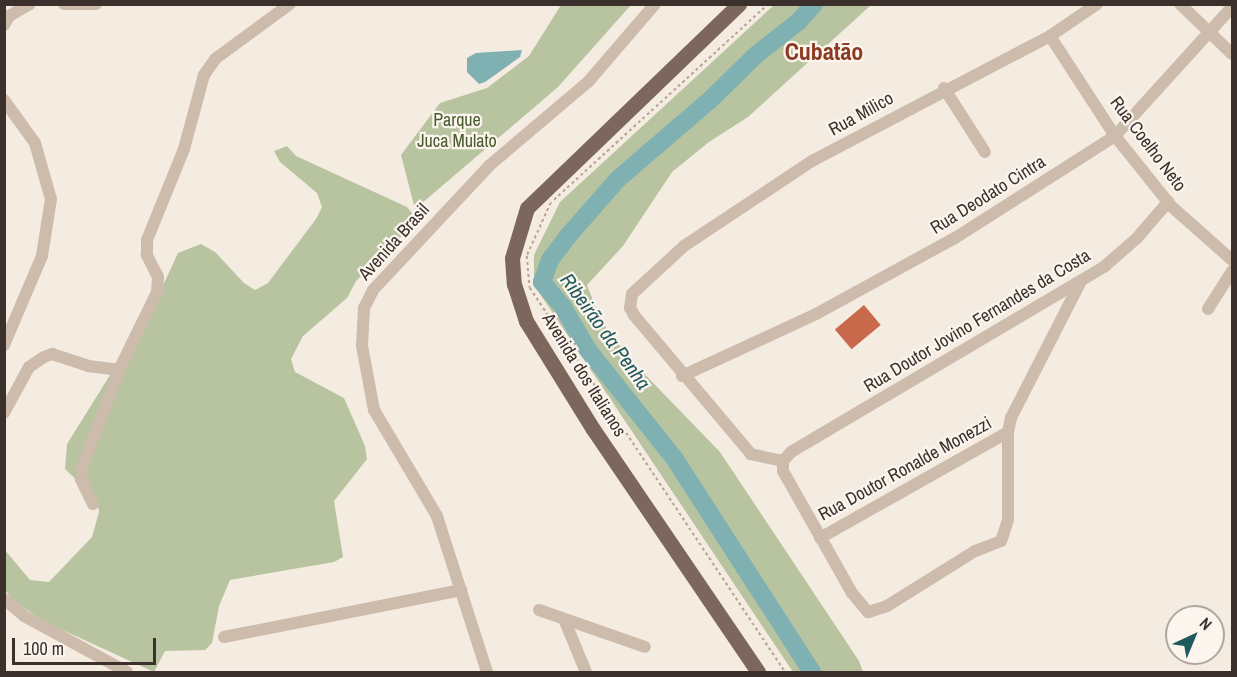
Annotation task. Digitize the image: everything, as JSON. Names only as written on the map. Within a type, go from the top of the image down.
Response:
[{"type":"main road","name":"Avenida dos Italianos","points":[[739,4],[527,208],[512,258],[514,284],[526,321],[593,429],[758,672]]},
{"type":"street","points":[[4,25],[9,16],[30,4]]},
{"type":"street","points":[[64,4],[96,4]]},
{"type":"street","points":[[93,504],[81,479],[82,468],[119,370],[157,292],[158,277],[147,255],[147,240],[184,149],[204,75],[215,59],[290,4]]},
{"type":"street","name":"Avenida Brasil","points":[[487,672],[437,516],[374,410],[362,346],[364,308],[373,290],[490,165],[574,95],[655,4]]},
{"type":"street","name":"Rua Milico","points":[[787,456],[752,454],[682,376],[630,308],[632,294],[684,246],[812,161],[944,88],[1050,36],[1097,4]]},
{"type":"street","points":[[1180,4],[1208,33],[1233,54]]},
{"type":"street","name":"Rua Deodato Cintra","points":[[682,376],[816,314],[955,238],[1115,136],[1233,7]]},
{"type":"street","name":"Rua Coelho Neto","points":[[1050,36],[1115,136],[1168,202],[1233,261]]},
{"type":"street","points":[[944,88],[986,152]]},
{"type":"street","points":[[4,100],[35,143],[51,199],[42,256],[4,345]]},
{"type":"street","name":"Rua Doutor Jovino Fernandes da Costa","points":[[787,456],[1105,266],[1137,238],[1168,202]]},
{"type":"street","points":[[1208,309],[1233,271]]},
{"type":"street","points":[[787,456],[783,471],[852,593],[868,612],[887,606],[975,551],[1001,541],[1008,520],[1008,432],[1081,281]]},
{"type":"street","points":[[4,413],[29,367],[52,354],[88,366],[119,370]]},
{"type":"street","name":"Rua Doutor Ronalde Monezzi","points":[[820,538],[1008,432]]},
{"type":"street","points":[[224,637],[461,590]]},
{"type":"street","points":[[4,599],[24,616],[127,672]]},
{"type":"street","points":[[539,610],[645,647]]},
{"type":"street","points":[[564,619],[586,672]]},
{"type":"green space","name":"Parque Juca Mulato","points":[[561,5],[631,5],[558,87],[415,209],[401,155],[440,103],[487,88],[529,56]]},
{"type":"green space","points":[[774,5],[871,5],[748,117],[709,142],[672,172],[623,246],[587,285],[601,321],[630,359],[720,452],[859,661],[863,672],[793,672],[534,285],[534,255],[560,202]]},
{"type":"green space","points":[[287,146],[296,156],[407,207],[412,213],[406,232],[356,281],[347,298],[303,336],[291,359],[295,372],[344,398],[365,446],[367,459],[334,501],[343,557],[334,562],[230,580],[219,606],[212,643],[205,650],[165,651],[154,672],[43,621],[13,600],[5,590],[4,549],[30,580],[49,582],[92,537],[99,512],[97,499],[65,469],[67,444],[155,303],[178,253],[201,244],[215,252],[244,283],[255,290],[268,283],[316,219],[322,207],[317,193],[280,162],[274,151]]},
{"type":"water","points":[[522,50],[520,57],[485,82],[479,84],[467,72],[467,58],[476,53]]},
{"type":"building","points":[[864,305],[881,325],[852,349],[835,329]]},
{"type":"waterway","name":"Ribeirão da Penha","points":[[812,672],[674,458],[588,350],[563,307],[542,282],[550,260],[618,179],[710,100],[756,55],[798,22],[814,4]]},
{"type":"district","name":"Cubatão","points":[[824,52]]}]
